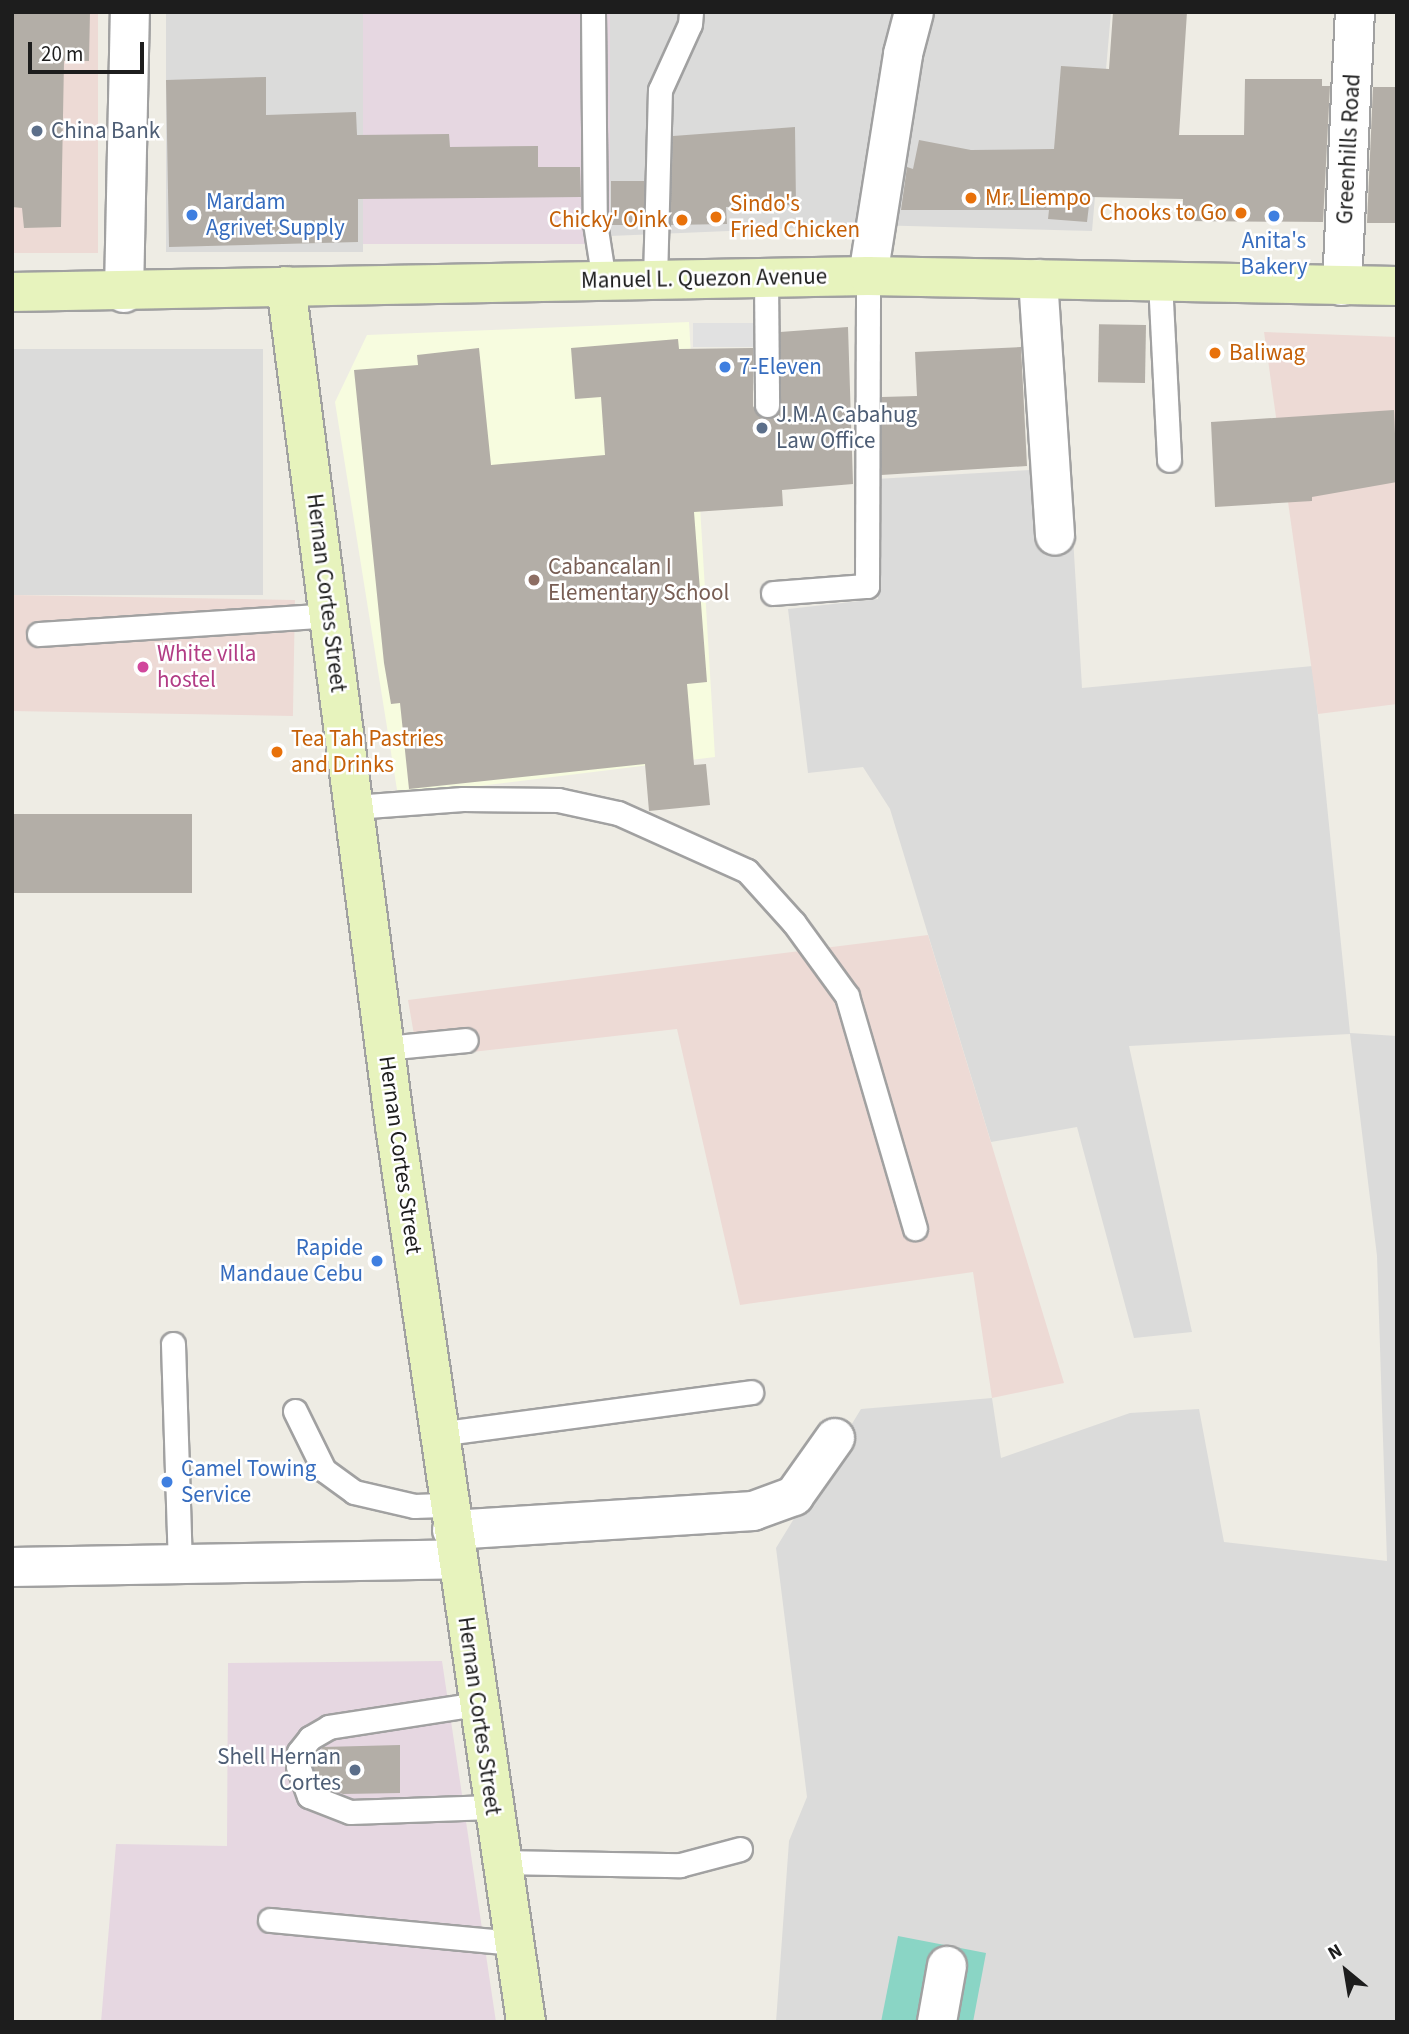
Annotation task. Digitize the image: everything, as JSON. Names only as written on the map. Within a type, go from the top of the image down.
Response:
[{"type":"main road","name":"Manuel L. Quezon Avenue","points":[[12,292],[124,293],[286,286],[868,276],[1397,286]]},
{"type":"main road","name":"Hernan Cortes Street","points":[[286,286],[438,1434],[526,2022]]},
{"type":"street","points":[[124,293],[130,12]]},
{"type":"street","points":[[868,276],[903,54],[914,12]]},
{"type":"street","name":"Greenhills Road","points":[[1342,286],[1355,12]]},
{"type":"street","points":[[1038,279],[1055,535]]},
{"type":"street","points":[[12,1567],[180,1563],[452,1531],[753,1511],[794,1496],[835,1438]]},
{"type":"street","points":[[937,2022],[947,1966]]},
{"type":"lane","points":[[593,12],[595,223],[604,281]]},
{"type":"lane","points":[[655,280],[660,90],[691,12]]},
{"type":"lane","points":[[773,593],[867,586],[868,276]]},
{"type":"lane","points":[[766,278],[767,405]]},
{"type":"lane","points":[[1160,281],[1169,460]]},
{"type":"lane","points":[[39,634],[329,615]]},
{"type":"lane","points":[[354,807],[463,799],[558,800],[618,813],[747,872],[794,923],[847,996],[915,1228]]},
{"type":"lane","points":[[385,1048],[466,1040]]},
{"type":"lane","points":[[173,1344],[180,1563]]},
{"type":"lane","points":[[438,1434],[751,1392]]},
{"type":"lane","points":[[295,1411],[324,1470],[354,1492],[414,1506],[452,1531]]},
{"type":"lane","points":[[477,1704],[330,1727],[310,1738],[299,1752],[298,1766],[309,1796],[350,1812],[492,1807]]},
{"type":"lane","points":[[500,1862],[680,1865],[740,1849]]},
{"type":"lane","points":[[270,1920],[513,1943]]},
{"type":"shaded area","points":[[12,12],[98,12],[98,253],[12,253]]},
{"type":"shaded area","points":[[166,12],[363,12],[363,252],[166,252]]},
{"type":"shaded area","points":[[363,12],[610,12],[610,244],[363,244]]},
{"type":"shaded area","points":[[610,12],[1111,12],[1092,231],[871,225],[610,236]]},
{"type":"shaded area","points":[[1022,316],[1060,318],[1082,688],[1313,666],[1350,1033],[1397,1036],[1397,2022],[776,2022],[789,1841],[807,1797],[776,1548],[861,1409],[992,1398],[1001,1458],[1130,1413],[1199,1409],[1224,1542],[1387,1561],[1377,1256],[1350,1034],[1129,1046],[1192,1332],[1134,1338],[1077,1127],[991,1142],[890,809],[863,767],[808,773],[788,609],[878,599],[876,479],[1031,470]]},
{"type":"shaded area","name":"Cabancalan I Elementary School","points":[[689,322],[715,757],[398,796],[335,402],[367,335]]},
{"type":"shaded area","points":[[693,323],[760,323],[760,347],[693,347]]},
{"type":"shaded area","points":[[1264,332],[1397,337],[1397,704],[1318,714]]},
{"type":"shaded area","points":[[12,349],[263,349],[263,595],[12,595]]},
{"type":"shaded area","points":[[12,595],[295,600],[293,716],[12,711]]},
{"type":"shaded area","points":[[928,935],[1064,1383],[992,1398],[973,1272],[740,1305],[677,1029],[418,1058],[408,1000]]},
{"type":"shaded area","points":[[442,1661],[496,2022],[101,2022],[116,1844],[227,1846],[228,1663]]},
{"type":"shaded area","points":[[898,1936],[986,1953],[973,2022],[881,2022]]},
{"type":"building","name":"China Bank","points":[[12,12],[90,12],[89,61],[64,61],[61,227],[24,228],[22,208],[12,207]]},
{"type":"building","points":[[1113,12],[1187,12],[1179,135],[1244,135],[1245,79],[1322,79],[1322,86],[1330,86],[1323,222],[1182,221],[1183,199],[1090,197],[1087,222],[1048,219],[1049,210],[901,210],[907,167],[913,169],[919,140],[971,150],[1054,149],[1061,66],[1109,69]]},
{"type":"building","points":[[266,77],[266,115],[356,112],[357,135],[449,134],[450,147],[538,146],[538,167],[580,167],[581,197],[358,199],[358,242],[169,247],[166,80]]},
{"type":"building","points":[[1373,87],[1397,87],[1397,223],[1367,223]]},
{"type":"building","points":[[795,127],[796,205],[726,207],[727,224],[670,225],[673,136]]},
{"type":"building","points":[[611,181],[644,181],[644,225],[611,225]]},
{"type":"building","points":[[1099,324],[1146,325],[1145,383],[1098,382]]},
{"type":"building","name":"Cabancalan I Elementary School","points":[[848,327],[853,484],[782,490],[783,506],[694,512],[707,682],[687,684],[694,765],[706,764],[710,805],[649,811],[645,764],[409,789],[400,703],[391,704],[384,663],[354,370],[418,365],[417,355],[479,348],[491,465],[605,455],[601,397],[575,399],[571,348],[678,339],[679,349],[753,348],[753,406],[760,417],[768,419],[781,406],[780,332]]},
{"type":"building","points":[[1021,347],[1027,466],[881,475],[882,397],[917,396],[915,352]]},
{"type":"building","points":[[1394,410],[1397,482],[1312,497],[1312,501],[1215,507],[1211,422]]},
{"type":"building","points":[[12,814],[192,814],[192,893],[12,893]]},
{"type":"building","name":"Shell Hernan Cortes","points":[[400,1745],[400,1793],[343,1794],[320,1785],[312,1764],[323,1747]]},
{"type":"place","name":"China Bank","points":[[37,131]]},
{"type":"place","name":"Mr. Liempo","points":[[971,198]]},
{"type":"place","name":"Chooks to Go","points":[[1241,213]]},
{"type":"place","name":"Mardam Agrivet Supply","points":[[192,215]]},
{"type":"place","name":"Anita's Bakery","points":[[1274,216]]},
{"type":"place","name":"Sindo's Fried Chicken","points":[[716,217]]},
{"type":"place","name":"Chicky' Oink","points":[[682,220]]},
{"type":"place","name":"Baliwag","points":[[1215,353]]},
{"type":"place","name":"7-Eleven","points":[[725,367]]},
{"type":"place","name":"J.M.A Cabahug Law Office","points":[[762,428]]},
{"type":"place","name":"Cabancalan I Elementary School","points":[[534,580]]},
{"type":"place","name":"White villa hostel","points":[[143,667]]},
{"type":"place","name":"Tea Tah Pastries and Drinks","points":[[277,752]]},
{"type":"place","name":"Rapide Mandaue Cebu","points":[[377,1261]]},
{"type":"place","name":"Camel Towing Service","points":[[167,1482]]},
{"type":"place","name":"Shell Hernan Cortes","points":[[355,1770]]}]
